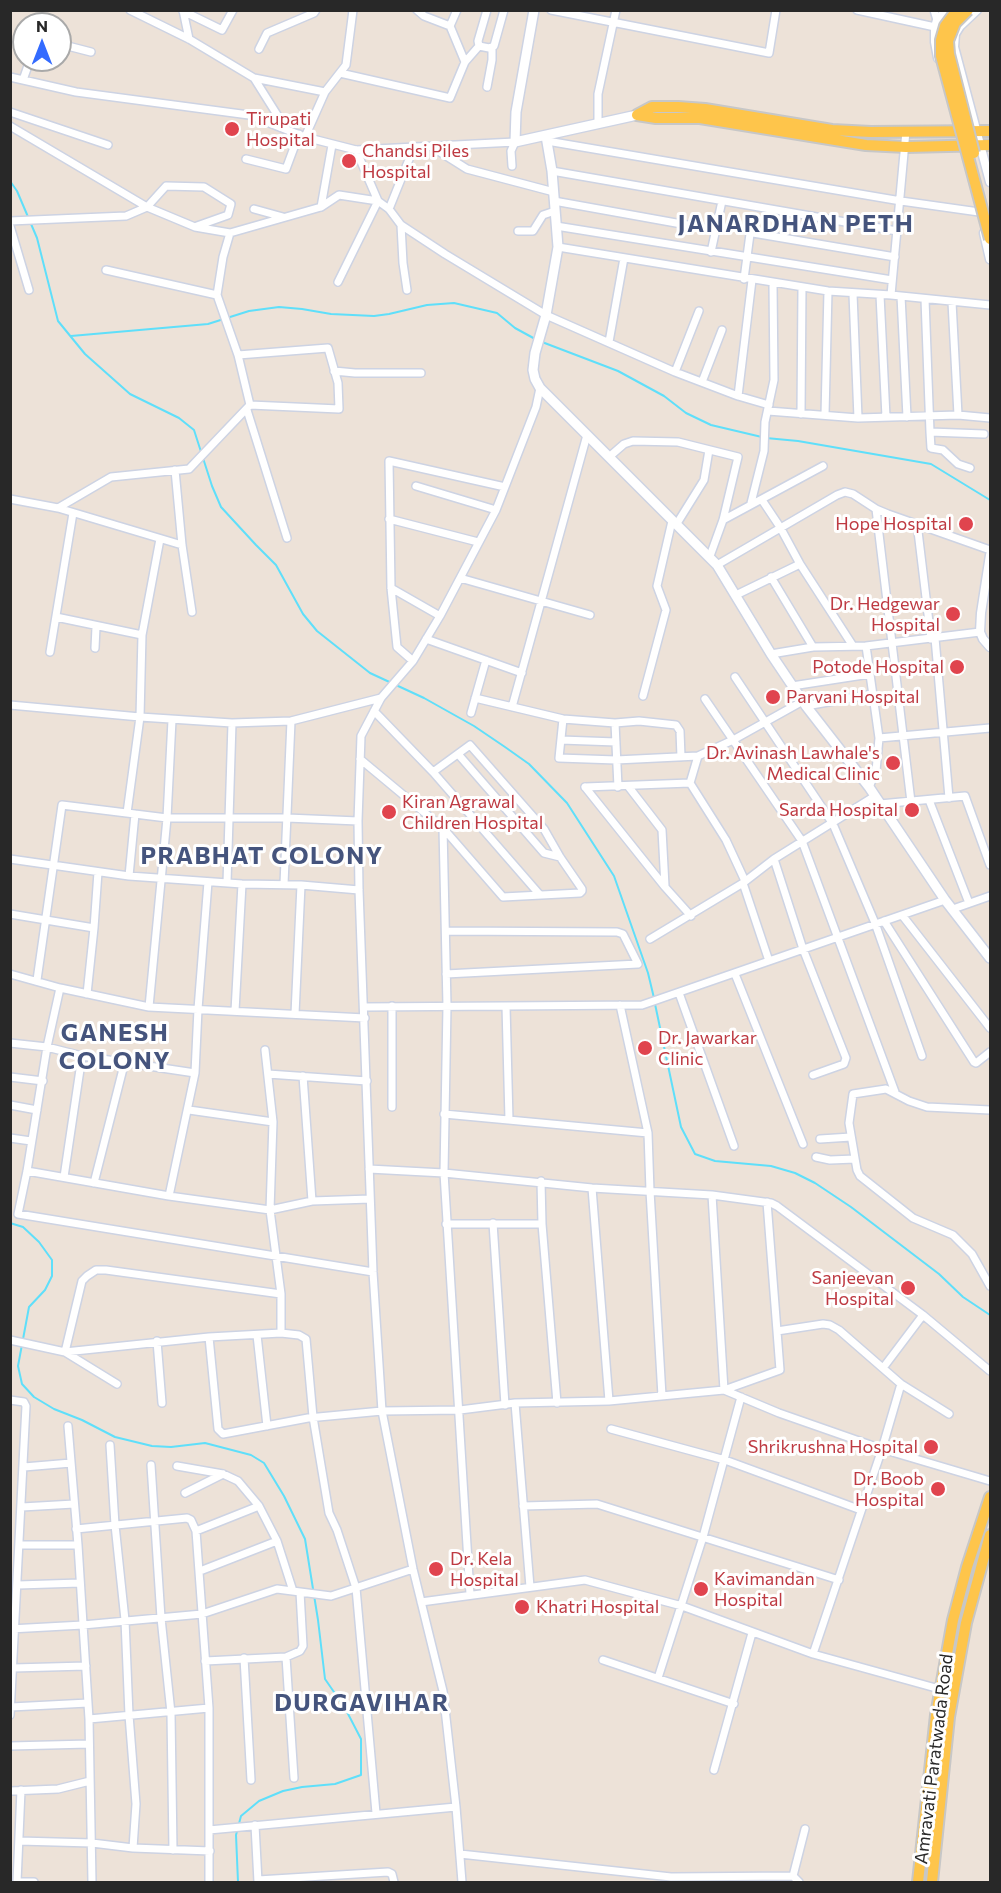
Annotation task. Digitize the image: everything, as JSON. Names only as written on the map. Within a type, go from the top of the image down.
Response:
[{"type":"main road","points":[[534,10],[516,112],[515,142],[547,139],[598,123],[638,115],[656,118],[741,120],[832,130],[990,131]]},
{"type":"main road","points":[[957,10],[945,26],[941,40],[941,56],[990,240]]},
{"type":"main road","points":[[968,10],[955,23],[951,31],[948,41],[949,54],[985,213]]},
{"type":"main road","points":[[741,120],[856,143],[906,147],[985,145]]},
{"type":"main road","points":[[547,139],[558,246],[546,315],[535,353],[533,370],[535,379],[540,388],[674,523],[710,556],[792,686],[869,787],[945,900],[990,958]]},
{"type":"main road","name":"Amravati Paratwada Road","points":[[918,1882],[940,1689],[964,1577],[990,1497]]},
{"type":"main road","points":[[932,1882],[949,1717],[966,1623],[990,1535]]},
{"type":"street","points":[[130,10],[189,39],[254,78],[325,92]]},
{"type":"street","points":[[183,11],[222,30],[233,10]]},
{"type":"street","points":[[259,49],[267,33],[314,13],[316,10]]},
{"type":"street","points":[[246,159],[286,169],[325,92],[346,65],[353,10]]},
{"type":"street","points":[[417,10],[424,16],[450,26]]},
{"type":"street","points":[[457,10],[450,26],[465,62]]},
{"type":"street","points":[[340,73],[450,98],[465,62],[479,46],[478,41],[487,10]]},
{"type":"street","points":[[487,87],[492,48],[504,10]]},
{"type":"street","points":[[551,10],[769,53],[776,10]]},
{"type":"street","points":[[598,123],[598,94],[616,10]]},
{"type":"street","points":[[902,20],[904,10]]},
{"type":"street","points":[[934,10],[936,24],[934,42],[956,130],[985,213],[990,259]]},
{"type":"street","points":[[936,24],[947,10]]},
{"type":"street","points":[[954,40],[960,26],[977,10]]},
{"type":"street","points":[[183,11],[189,39]]},
{"type":"street","points":[[858,11],[936,24],[954,40],[976,131],[985,145],[990,182]]},
{"type":"street","points":[[479,46],[492,48]]},
{"type":"street","points":[[72,47],[91,52]]},
{"type":"street","points":[[23,80],[26,72]]},
{"type":"street","points":[[10,77],[76,92],[249,115],[302,136],[356,150],[515,142]]},
{"type":"street","points":[[254,78],[286,129]]},
{"type":"street","points":[[10,112],[108,145]]},
{"type":"street","points":[[10,126],[17,128],[147,207],[195,227],[230,233],[321,207],[339,195],[378,201],[389,208],[401,225],[546,315],[675,372],[768,408],[801,414],[858,418],[930,415],[990,418]]},
{"type":"street","points":[[891,295],[906,131]]},
{"type":"street","points":[[547,139],[901,201],[985,213]]},
{"type":"street","points":[[512,166],[510,151],[515,142]]},
{"type":"street","points":[[321,207],[332,145]]},
{"type":"street","points":[[389,208],[414,147]]},
{"type":"street","points":[[432,147],[467,169],[554,201],[715,230]]},
{"type":"street","points":[[338,282],[378,201],[356,150]]},
{"type":"street","points":[[552,171],[897,231]]},
{"type":"street","points":[[14,220],[126,216],[147,207],[166,186],[204,187],[231,204],[228,215],[195,227]]},
{"type":"street","points":[[518,231],[533,231],[554,201]]},
{"type":"street","points":[[711,252],[722,201]]},
{"type":"street","points":[[254,209],[283,217]]},
{"type":"street","points":[[401,225],[407,290]]},
{"type":"street","points":[[556,226],[892,280]]},
{"type":"street","points":[[11,227],[29,290]]},
{"type":"street","points":[[230,233],[223,257],[217,295],[238,355],[248,407],[287,538]]},
{"type":"street","points":[[744,279],[750,234],[753,233],[895,257]]},
{"type":"street","points":[[558,246],[744,279],[828,291],[990,305]]},
{"type":"street","points":[[609,342],[624,258]]},
{"type":"street","points":[[106,270],[217,295]]},
{"type":"street","points":[[738,396],[752,280]]},
{"type":"street","points":[[751,503],[764,451],[765,422],[774,380],[773,283]]},
{"type":"street","points":[[801,414],[802,287]]},
{"type":"street","points":[[825,416],[828,291]]},
{"type":"street","points":[[853,294],[858,418]]},
{"type":"street","points":[[880,295],[886,417]]},
{"type":"street","points":[[902,296],[907,417]]},
{"type":"street","points":[[925,299],[931,448],[943,450],[958,464],[970,468]]},
{"type":"street","points":[[952,302],[958,415]]},
{"type":"street","points":[[675,372],[699,311]]},
{"type":"street","points":[[702,382],[722,330]]},
{"type":"street","points":[[58,508],[111,477],[189,469],[248,407],[339,409],[338,383],[328,348],[238,355]]},
{"type":"street","points":[[334,371],[421,373]]},
{"type":"street","points":[[462,1882],[443,1691],[413,1569],[382,1411],[373,1272],[359,890],[358,821],[361,736],[383,696],[413,661],[440,616],[496,510],[536,407],[540,388]]},
{"type":"street","points":[[930,432],[984,434]]},
{"type":"street","points":[[512,707],[587,435]]},
{"type":"street","points":[[609,457],[624,444],[633,441],[678,442],[738,457],[723,520],[710,556]]},
{"type":"street","points":[[643,696],[666,610],[657,584],[674,523],[704,480],[709,450]]},
{"type":"street","points":[[413,661],[397,647],[391,588],[389,461],[505,487]]},
{"type":"street","points":[[723,520],[822,466]]},
{"type":"street","points":[[175,470],[182,545],[192,612]]},
{"type":"street","points":[[416,486],[496,510]]},
{"type":"street","points":[[717,565],[845,492],[853,494],[876,509],[990,550]]},
{"type":"street","points":[[10,499],[58,508],[182,545]]},
{"type":"street","points":[[762,500],[853,646]]},
{"type":"street","points":[[876,509],[911,802]]},
{"type":"street","points":[[50,652],[73,513]]},
{"type":"street","points":[[389,519],[478,542]]},
{"type":"street","points":[[917,523],[944,731],[949,798]]},
{"type":"street","points":[[160,539],[142,635],[140,717],[127,813],[167,818],[228,817],[358,821]]},
{"type":"street","points":[[990,555],[981,613],[981,632],[983,639],[990,647]]},
{"type":"street","points":[[736,595],[800,564]]},
{"type":"street","points":[[771,577],[813,647]]},
{"type":"street","points":[[460,578],[590,615]]},
{"type":"street","points":[[391,588],[440,616]]},
{"type":"street","points":[[56,617],[142,635]]},
{"type":"street","points":[[94,648],[96,627]]},
{"type":"street","points":[[771,654],[813,647],[866,646],[981,632]]},
{"type":"street","points":[[426,639],[522,673]]},
{"type":"street","points":[[866,646],[879,738],[876,771],[869,787]]},
{"type":"street","points":[[471,713],[486,660]]},
{"type":"street","points":[[792,686],[870,674]]},
{"type":"street","points":[[735,677],[833,824],[875,923],[922,1056]]},
{"type":"street","points":[[564,719],[559,758],[616,760],[698,756],[805,703],[873,694]]},
{"type":"street","points":[[10,705],[172,720],[232,723],[291,722],[383,696]]},
{"type":"street","points":[[475,698],[564,719],[615,723],[639,721],[676,725],[680,731],[681,757]]},
{"type":"street","points":[[705,699],[802,841],[878,1052],[895,1092]]},
{"type":"street","points":[[374,711],[434,772],[540,895]]},
{"type":"street","points":[[149,1007],[167,818],[172,720]]},
{"type":"street","points":[[284,884],[291,722]]},
{"type":"street","points":[[227,883],[232,723]]},
{"type":"street","points":[[615,723],[618,787]]},
{"type":"street","points":[[879,738],[990,728]]},
{"type":"street","points":[[561,740],[616,742]]},
{"type":"street","points":[[360,759],[443,828],[503,897],[580,893],[582,891],[544,829],[470,745],[434,772]]},
{"type":"street","points":[[458,754],[544,853],[560,857]]},
{"type":"street","points":[[698,756],[690,783],[726,840],[744,882],[769,961]]},
{"type":"street","points":[[690,783],[585,787],[691,916]]},
{"type":"street","points":[[628,786],[662,830],[665,887]]},
{"type":"street","points":[[650,939],[744,882],[802,841],[878,800],[911,802],[965,796],[990,865]]},
{"type":"street","points":[[929,800],[969,903]]},
{"type":"street","points":[[37,980],[62,805],[135,814]]},
{"type":"street","points":[[129,876],[135,814]]},
{"type":"street","points":[[443,828],[447,1006],[444,1173],[470,1594]]},
{"type":"street","points":[[10,859],[162,879],[284,884],[359,890]]},
{"type":"street","points":[[774,859],[803,949],[846,1058],[844,1064],[813,1075]]},
{"type":"street","points":[[87,994],[98,872]]},
{"type":"street","points":[[169,1196],[195,1073],[208,882]]},
{"type":"street","points":[[235,1011],[242,884]]},
{"type":"street","points":[[295,1014],[301,885]]},
{"type":"street","points":[[952,909],[990,896]]},
{"type":"street","points":[[364,1006],[642,1005],[945,900]]},
{"type":"street","points":[[10,914],[94,928]]},
{"type":"street","points":[[902,915],[990,1028]]},
{"type":"street","points":[[884,921],[974,1062],[976,1063],[990,1052]]},
{"type":"street","points":[[446,931],[617,932],[623,934],[638,964],[446,974]]},
{"type":"street","points":[[735,974],[803,1144]]},
{"type":"street","points":[[10,975],[149,1007],[365,1018]]},
{"type":"street","points":[[60,988],[47,1047],[18,1214],[373,1272]]},
{"type":"street","points":[[679,993],[734,1146]]},
{"type":"street","points":[[620,1005],[648,1133],[662,1396]]},
{"type":"street","points":[[392,1006],[392,1107]]},
{"type":"street","points":[[506,1006],[509,1120]]},
{"type":"street","points":[[10,1043],[47,1047],[82,1056],[195,1073]]},
{"type":"street","points":[[265,1050],[273,1122],[270,1210],[281,1294],[281,1334]]},
{"type":"street","points":[[64,1177],[82,1056]]},
{"type":"street","points":[[94,1183],[125,1061]]},
{"type":"street","points":[[268,1074],[367,1081]]},
{"type":"street","points":[[303,1076],[312,1201]]},
{"type":"street","points":[[10,1077],[42,1081]]},
{"type":"street","points":[[990,1110],[927,1107],[886,1089],[853,1094],[849,1123],[850,1137],[860,1176],[919,1222],[946,1230],[959,1240],[972,1254],[990,1286]]},
{"type":"street","points":[[10,1105],[37,1110]]},
{"type":"street","points":[[189,1110],[273,1122]]},
{"type":"street","points":[[444,1114],[648,1133]]},
{"type":"street","points":[[820,1139],[850,1137]]},
{"type":"street","points":[[10,1138],[30,1141]]},
{"type":"street","points":[[816,1157],[830,1160],[855,1159]]},
{"type":"street","points":[[369,1169],[541,1181],[592,1188],[712,1195],[767,1202],[777,1206],[923,1315],[990,1371]]},
{"type":"street","points":[[27,1171],[169,1196],[270,1210],[312,1201],[370,1199]]},
{"type":"street","points":[[541,1181],[542,1224],[557,1403]]},
{"type":"street","points":[[592,1188],[609,1401]]},
{"type":"street","points":[[712,1195],[724,1390]]},
{"type":"street","points":[[209,1337],[220,1432],[228,1434],[313,1417],[382,1411],[460,1410],[515,1403],[609,1401],[724,1390],[780,1370],[767,1202]]},
{"type":"street","points":[[493,1223],[505,1405]]},
{"type":"street","points":[[446,1224],[542,1224]]},
{"type":"street","points":[[65,1352],[82,1281],[96,1270],[281,1294]]},
{"type":"street","points":[[883,1368],[923,1315]]},
{"type":"street","points":[[777,1331],[823,1324],[839,1329],[901,1384],[949,1414]]},
{"type":"street","points":[[65,1352],[209,1337],[281,1334],[299,1335],[306,1339],[313,1417],[329,1512],[356,1588],[376,1813]]},
{"type":"street","points":[[257,1335],[267,1426]]},
{"type":"street","points":[[14,1340],[65,1352],[117,1384]]},
{"type":"street","points":[[157,1341],[162,1403]]},
{"type":"street","points":[[813,1654],[882,1449],[901,1384]]},
{"type":"street","points":[[724,1390],[779,1413],[882,1449],[990,1481]]},
{"type":"street","points":[[658,1678],[703,1537],[741,1397]]},
{"type":"street","points":[[10,1400],[24,1402],[26,1406],[10,1715]]},
{"type":"street","points":[[515,1403],[530,1587]]},
{"type":"street","points":[[68,1426],[89,1719],[92,1882]]},
{"type":"street","points":[[611,1429],[725,1460],[861,1510]]},
{"type":"street","points":[[110,1445],[115,1525],[125,1620],[136,1804],[133,1848]]},
{"type":"street","points":[[24,1467],[71,1463]]},
{"type":"street","points":[[151,1465],[161,1618],[171,1713],[172,1850]]},
{"type":"street","points":[[177,1466],[223,1474],[238,1481],[259,1506],[300,1592],[303,1646],[300,1651],[286,1657],[205,1661]]},
{"type":"street","points":[[185,1493],[223,1474]]},
{"type":"street","points":[[21,1507],[74,1504]]},
{"type":"street","points":[[523,1506],[597,1504],[839,1580]]},
{"type":"street","points":[[196,1530],[259,1506]]},
{"type":"street","points":[[76,1529],[186,1518],[191,1520],[196,1530],[209,1708],[210,1851],[208,1882]]},
{"type":"street","points":[[200,1571],[277,1541]]},
{"type":"street","points":[[20,1545],[78,1545]]},
{"type":"street","points":[[13,1629],[202,1614],[277,1589],[331,1596],[413,1569]]},
{"type":"street","points":[[421,1602],[585,1580],[682,1606],[813,1654],[954,1692]]},
{"type":"street","points":[[18,1585],[80,1583]]},
{"type":"street","points":[[714,1770],[752,1633]]},
{"type":"street","points":[[286,1657],[294,1778]]},
{"type":"street","points":[[244,1658],[251,1780]]},
{"type":"street","points":[[603,1660],[734,1704]]},
{"type":"street","points":[[13,1668],[86,1666]]},
{"type":"street","points":[[11,1707],[88,1703]]},
{"type":"street","points":[[89,1719],[209,1708]]},
{"type":"street","points":[[10,1746],[89,1744]]},
{"type":"street","points":[[10,1791],[58,1789],[90,1781]]},
{"type":"street","points":[[21,1790],[17,1882],[34,1882]]},
{"type":"street","points":[[210,1830],[456,1807]]},
{"type":"street","points":[[255,1825],[258,1881],[388,1872],[392,1874],[394,1882]]},
{"type":"street","points":[[793,1876],[805,1829]]},
{"type":"street","points":[[19,1841],[92,1843],[133,1848],[210,1851]]},
{"type":"street","points":[[460,1854],[670,1880],[793,1876],[799,1882]]},
{"type":"waterway","points":[[10,181],[17,191],[37,238],[58,321],[85,354],[130,394],[179,418],[194,430],[221,507],[276,565],[303,614],[317,631],[370,673],[424,698],[474,726],[505,747],[529,764],[567,803],[614,876],[648,973],[654,998]]},
{"type":"waterway","points":[[71,336],[208,324],[249,311],[279,307],[331,314],[374,316],[427,305],[454,303],[497,313],[515,328],[537,340]]},
{"type":"waterway","points":[[542,342],[618,371],[664,396],[686,413],[711,425],[766,438],[798,441],[931,464],[990,500]]},
{"type":"waterway","points":[[655,1004],[681,1127],[695,1154],[715,1161],[771,1166],[795,1173],[815,1183],[851,1207],[939,1274],[963,1297],[990,1315]]},
{"type":"waterway","points":[[10,1223],[23,1227],[39,1242],[52,1260],[52,1276],[45,1290],[29,1307],[18,1366],[22,1384],[34,1397],[54,1409],[115,1437],[152,1446],[171,1447],[205,1443],[251,1455],[264,1463],[284,1496],[305,1539],[325,1679],[345,1708],[361,1739],[361,1775],[335,1784],[283,1791],[259,1801],[241,1816],[236,1835],[238,1882]]},
{"type":"place","name":"Tirupati Hospital","points":[[232,129]]},
{"type":"place","name":"Chandsi Piles Hospital","points":[[349,161]]},
{"type":"place","name":"Hope Hospital","points":[[966,524]]},
{"type":"place","name":"Dr. Hedgewar Hospital","points":[[953,614]]},
{"type":"place","name":"Potode Hospital","points":[[957,667]]},
{"type":"place","name":"Parvani Hospital","points":[[773,697]]},
{"type":"place","name":"Dr. Avinash Lawhale's Medical Clinic","points":[[893,763]]},
{"type":"place","name":"Sarda Hospital","points":[[912,810]]},
{"type":"place","name":"Kiran Agrawal Children Hospital","points":[[389,812]]},
{"type":"place","name":"Dr. Jawarkar Clinic","points":[[645,1048]]},
{"type":"place","name":"Sanjeevan Hospital","points":[[908,1288]]},
{"type":"place","name":"Shrikrushna Hospital","points":[[931,1447]]},
{"type":"place","name":"Dr. Boob Hospital","points":[[938,1489]]},
{"type":"place","name":"Dr. Kela Hospital","points":[[436,1569]]},
{"type":"place","name":"Kavimandan Hospital","points":[[701,1589]]},
{"type":"place","name":"Khatri Hospital","points":[[522,1607]]},
{"type":"district","name":"JANARDHAN PETH","points":[[796,224]]},
{"type":"district","name":"PRABHAT COLONY","points":[[262,856]]},
{"type":"district","name":"GANESH COLONY","points":[[115,1047]]},
{"type":"district","name":"DURGAVIHAR","points":[[362,1703]]}]
